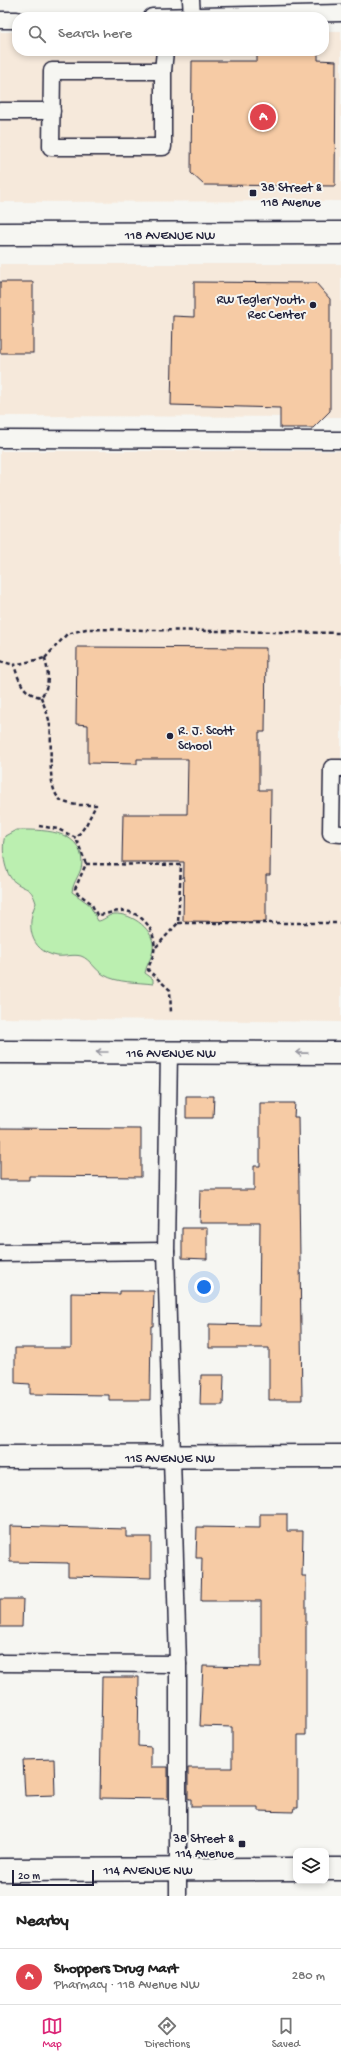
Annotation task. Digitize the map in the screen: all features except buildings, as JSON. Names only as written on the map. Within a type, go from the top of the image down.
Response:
[{"type":"street","name":"118 AVENUE NW","points":[[0,234],[341,233]]},
{"type":"street","name":"116 AVENUE NW","points":[[0,1052],[341,1053]]},
{"type":"street","name":"115 AVENUE NW","points":[[0,1457],[341,1456]]},
{"type":"street","name":"114 AVENUE NW","points":[[0,1870],[293,1869]]},
{"type":"street","points":[[329,1869],[341,1869]]},
{"type":"lane","points":[[191,0],[192,12]]},
{"type":"lane","points":[[329,13],[341,13]]},
{"type":"lane","points":[[0,20],[12,20]]},
{"type":"lane","points":[[163,71],[52,71],[51,147],[163,147],[163,71],[164,56]]},
{"type":"lane","points":[[0,111],[52,111]]},
{"type":"lane","points":[[0,439],[341,440]]},
{"type":"lane","points":[[341,768],[332,768],[331,833],[341,834]]},
{"type":"lane","points":[[169,1052],[166,1251],[178,1664],[178,1896]]},
{"type":"lane","points":[[0,1253],[166,1251]]},
{"type":"lane","points":[[0,1663],[178,1664]]},
{"type":"path","points":[[0,661],[14,665],[45,658],[67,634],[86,629],[341,633]]},
{"type":"path","points":[[45,658],[49,677],[47,687],[41,697],[50,724],[52,743],[51,781],[61,800],[67,803],[96,805],[86,825],[76,838]]},
{"type":"path","points":[[14,665],[20,683],[26,691],[32,695],[41,697]]},
{"type":"path","points":[[39,826],[58,829],[76,838],[86,864],[75,889],[76,892],[91,903],[96,913],[99,915],[118,911],[132,913],[144,921],[152,932],[154,937],[154,948],[148,970],[170,990],[172,1013]]},
{"type":"path","points":[[86,864],[181,865],[178,923],[156,947]]},
{"type":"path","points":[[178,923],[341,923]]},
{"type":"shaded area","points":[[329,31],[341,31],[341,201],[0,202],[0,32],[12,32],[12,56],[329,56]]},
{"type":"shaded area","points":[[0,264],[341,264],[341,417],[0,416]]},
{"type":"shaded area","name":"R. J. Scott School","points":[[0,451],[341,451],[341,1022],[0,1018]]},
{"type":"green space","points":[[16,830],[36,830],[58,833],[75,843],[80,851],[82,866],[72,892],[89,904],[98,921],[114,914],[121,914],[135,920],[147,930],[151,936],[153,950],[145,973],[153,979],[153,984],[115,980],[101,973],[81,956],[57,956],[40,949],[32,936],[31,928],[31,919],[36,903],[34,898],[30,891],[19,885],[11,878],[4,860],[3,847],[5,836]]},
{"type":"place","name":"Shoppers Drug Mart","points":[[263,117]]},
{"type":"place","name":"38 Street & 118 Avenue","points":[[253,193]]},
{"type":"place","name":"RW Tegler Youth Rec Center","points":[[313,305]]},
{"type":"place","name":"R. J. Scott School","points":[[170,736]]},
{"type":"place","name":"38 Street & 114 Avenue","points":[[242,1844]]}]
